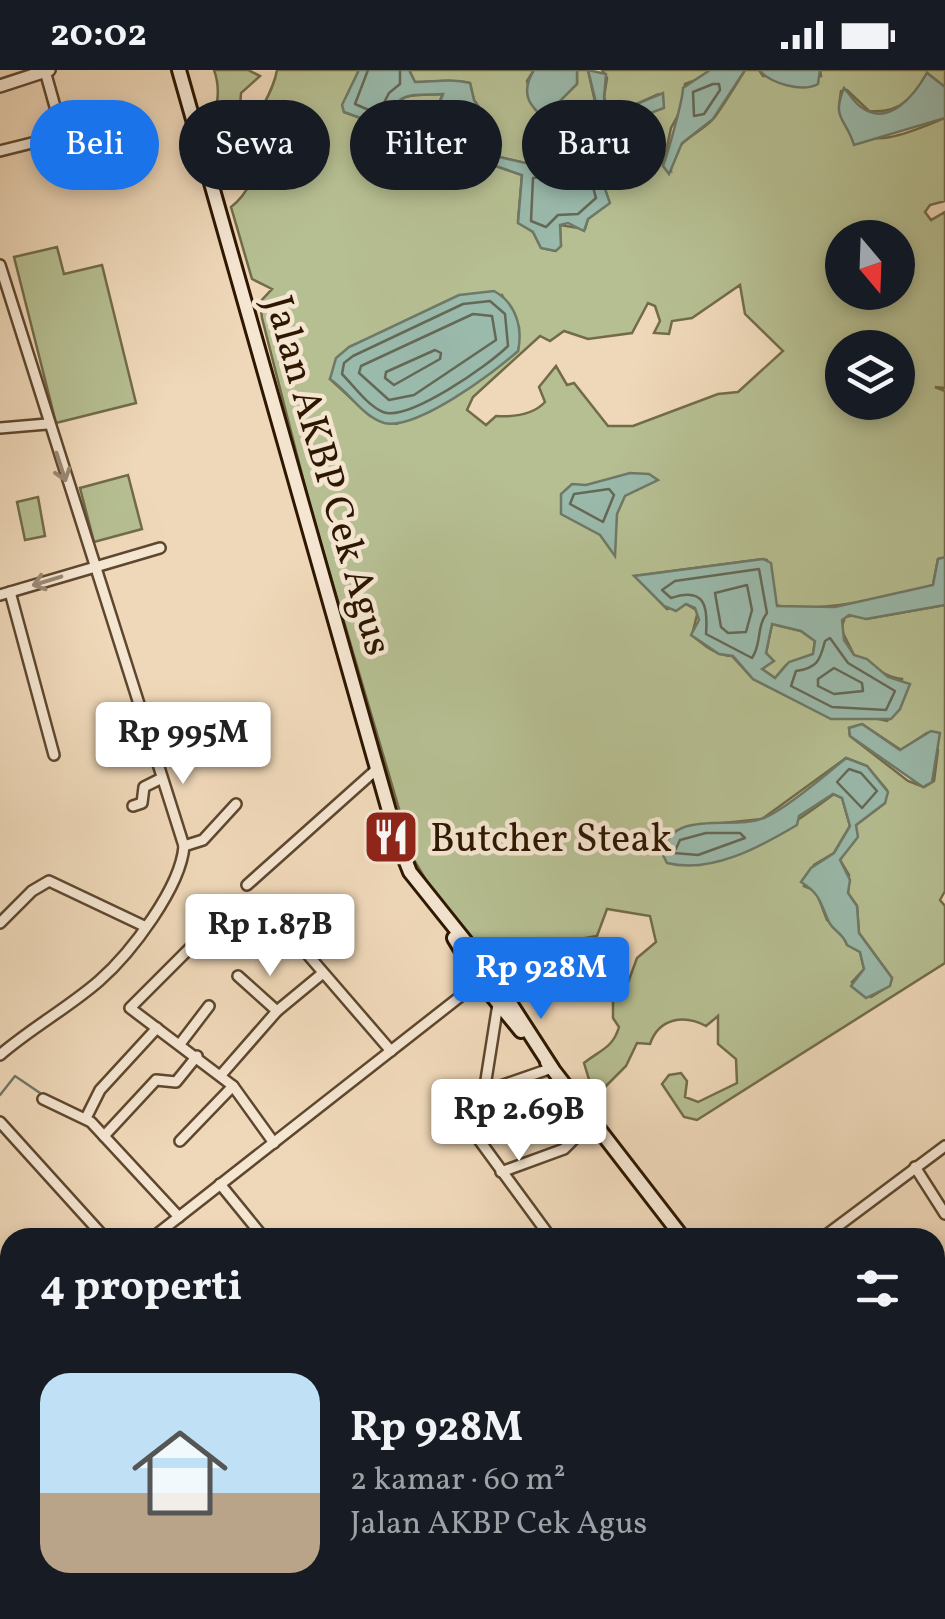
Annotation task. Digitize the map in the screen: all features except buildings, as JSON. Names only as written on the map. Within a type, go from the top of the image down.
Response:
[{"type":"main road","name":"Jalan AKBP Cek Agus","points":[[179,70],[410,872],[490,972],[552,1068]]},
{"type":"main road","name":"Jalan AKBP Cek Agus","points":[[427,892],[480,981],[675,1228]]},
{"type":"street","points":[[0,86],[47,71],[54,100]]},
{"type":"street","points":[[0,150],[30,143]]},
{"type":"street","points":[[0,1055],[101,980],[179,878],[184,846],[1,273]]},
{"type":"street","points":[[0,428],[48,424]]},
{"type":"street","points":[[54,755],[5,594],[160,548]]},
{"type":"street","points":[[246,885],[378,768]]},
{"type":"street","points":[[133,806],[142,803],[144,787],[160,779]]},
{"type":"street","points":[[184,846],[203,840],[236,804]]},
{"type":"street","points":[[0,923],[32,890],[49,881],[144,926]]},
{"type":"street","points":[[274,1143],[233,1086],[131,1008],[208,930],[230,943],[267,912],[273,914],[391,1051]]},
{"type":"street","points":[[221,1075],[277,1011],[324,972]]},
{"type":"street","points":[[238,976],[277,1011]]},
{"type":"street","points":[[164,1228],[480,981]]},
{"type":"street","points":[[498,1004],[477,1137],[543,1228]]},
{"type":"street","points":[[180,1044],[209,1006]]},
{"type":"street","points":[[87,1117],[96,1094],[156,1028]]},
{"type":"street","points":[[104,1136],[156,1080],[176,1082],[197,1056]]},
{"type":"street","points":[[483,1092],[552,1068]]},
{"type":"street","points":[[180,1140],[233,1086]]},
{"type":"street","points":[[43,1099],[87,1117],[179,1216]]},
{"type":"street","points":[[501,1172],[564,1149],[592,1121]]},
{"type":"street","points":[[0,1122],[96,1228]]},
{"type":"street","points":[[835,1228],[945,1146]]},
{"type":"street","points":[[915,1166],[945,1214]]},
{"type":"street","points":[[220,1184],[256,1228]]},
{"type":"green space","points":[[214,70],[248,70],[260,76],[241,93],[240,100],[217,100]]},
{"type":"green space","points":[[277,70],[359,70],[343,104],[344,112],[350,114],[350,190],[502,190],[502,168],[522,175],[518,221],[533,232],[541,248],[555,251],[561,246],[560,225],[585,229],[588,219],[609,203],[605,190],[666,190],[666,168],[671,171],[675,152],[714,118],[745,70],[759,70],[763,76],[821,76],[820,70],[945,70],[945,87],[927,73],[911,97],[889,110],[869,111],[847,90],[841,91],[840,102],[849,127],[870,138],[895,136],[945,118],[945,201],[930,205],[925,212],[931,220],[945,212],[945,388],[935,387],[945,391],[945,557],[938,559],[933,585],[852,603],[805,608],[774,604],[767,560],[763,559],[635,576],[667,609],[686,604],[698,611],[692,635],[706,646],[732,656],[753,679],[831,718],[861,715],[887,721],[900,709],[902,679],[854,655],[841,629],[845,617],[859,614],[866,619],[945,605],[945,891],[940,900],[945,906],[945,963],[697,1120],[684,1117],[662,1084],[669,1075],[681,1073],[687,1081],[685,1097],[698,1102],[737,1083],[736,1059],[718,1044],[718,1016],[706,1026],[689,1020],[666,1024],[650,1044],[637,1043],[626,1066],[603,1089],[591,1086],[584,1063],[616,1034],[619,1027],[613,1018],[613,1000],[626,988],[637,958],[656,942],[650,916],[607,909],[597,936],[580,939],[566,964],[543,972],[516,1000],[481,972],[414,860],[310,506],[262,318],[260,302],[272,289],[252,279],[231,207],[246,190],[330,190],[330,100],[266,100]],"holes":[[[740,285],[745,314],[783,351],[738,392],[718,394],[633,426],[608,426],[574,383],[567,385],[556,366],[539,387],[545,402],[535,410],[496,416],[486,425],[467,410],[473,397],[540,336],[550,341],[564,331],[588,339],[632,333],[648,303],[655,306],[660,321],[654,333],[669,334],[672,321],[692,318]],[[502,295],[519,327],[518,351],[431,411],[396,424],[370,416],[330,379],[349,347],[429,313]],[[862,724],[901,750],[927,733],[938,750],[934,781],[924,787],[908,781],[850,736],[849,728]],[[846,758],[867,766],[887,790],[885,803],[856,825],[840,860],[849,875],[848,893],[857,906],[859,933],[892,978],[889,986],[871,997],[852,982],[864,969],[860,952],[847,945],[842,931],[827,920],[816,891],[804,886],[814,865],[834,853],[850,826],[842,798],[834,794],[771,837],[699,865],[664,846],[674,832],[685,827],[762,819]]]},
{"type":"green space","points":[[409,70],[534,70],[527,81],[532,100],[522,100],[522,162],[502,158],[502,100],[474,100],[470,83],[415,82]]},
{"type":"green space","points":[[577,70],[588,70],[595,100],[560,100],[577,84]]},
{"type":"green space","points":[[602,70],[710,70],[707,76],[685,84],[682,108],[671,128],[666,152],[666,100],[653,100],[659,94],[646,100],[605,100],[607,78]]},
{"type":"green space","points":[[443,94],[440,100],[401,100],[410,96]]},
{"type":"green space","points":[[57,247],[64,274],[102,265],[136,403],[56,423],[14,257]]},
{"type":"green space","points":[[128,475],[142,529],[94,542],[80,488]]},
{"type":"green space","points":[[38,497],[45,536],[25,540],[17,502]]},
{"type":"green space","points":[[772,624],[801,631],[815,641],[813,654],[786,665],[775,678],[762,669],[773,661],[766,653]]},
{"type":"water","points":[[359,70],[409,70],[415,82],[470,83],[474,100],[441,100],[443,94],[401,100],[350,100],[350,114],[344,112],[342,105]]},
{"type":"water","points":[[534,70],[577,70],[577,84],[561,100],[529,100],[527,86]]},
{"type":"water","points":[[588,70],[606,74],[605,100],[595,100]]},
{"type":"water","points":[[710,70],[745,70],[713,119],[682,143],[669,174],[666,156],[683,88]]},
{"type":"water","points":[[759,70],[820,70],[818,84],[795,87],[778,83]]},
{"type":"water","points":[[927,73],[945,87],[945,118],[854,145],[839,113],[844,88],[861,107],[881,114],[908,99]]},
{"type":"water","points":[[502,158],[522,162],[522,175],[502,168]]},
{"type":"water","points":[[522,175],[522,190],[605,190],[610,203],[588,219],[584,231],[568,223],[560,225],[561,246],[556,251],[541,248],[533,232],[518,223]]},
{"type":"water","points":[[494,291],[508,302],[516,317],[518,351],[434,409],[398,423],[384,423],[369,415],[330,379],[336,358],[349,347],[459,295]]},
{"type":"water","points":[[630,473],[649,474],[658,480],[625,496],[617,514],[615,556],[600,535],[561,514],[561,494],[572,484],[586,485]]},
{"type":"water","points":[[945,557],[945,605],[866,619],[849,615],[842,620],[844,640],[854,655],[867,659],[888,677],[910,684],[900,709],[891,719],[831,719],[753,679],[733,656],[719,654],[691,635],[699,620],[695,608],[686,604],[676,611],[664,606],[634,576],[763,559],[771,563],[777,606],[835,607],[933,585],[938,559]],"holes":[[[772,624],[801,631],[815,641],[813,654],[789,662],[775,678],[762,669],[774,661],[766,653]]]},
{"type":"water","points":[[862,724],[900,750],[931,731],[940,733],[932,782],[923,787],[850,736],[849,728]]},
{"type":"water","points":[[846,758],[867,766],[888,792],[885,803],[856,825],[858,837],[840,860],[850,880],[848,893],[857,906],[859,933],[892,978],[890,986],[866,998],[851,986],[864,969],[860,952],[847,945],[830,924],[815,894],[801,882],[811,868],[834,853],[850,826],[842,798],[833,794],[799,816],[797,825],[751,850],[718,862],[667,863],[662,853],[668,839],[691,825],[764,818],[806,791]]},
{"type":"waterway","points":[[0,1095],[15,1076],[43,1095]]},
{"type":"waterway","points":[[109,1135],[154,1184]]},
{"type":"place","name":"Butcher Steak","points":[[391,837]]}]
